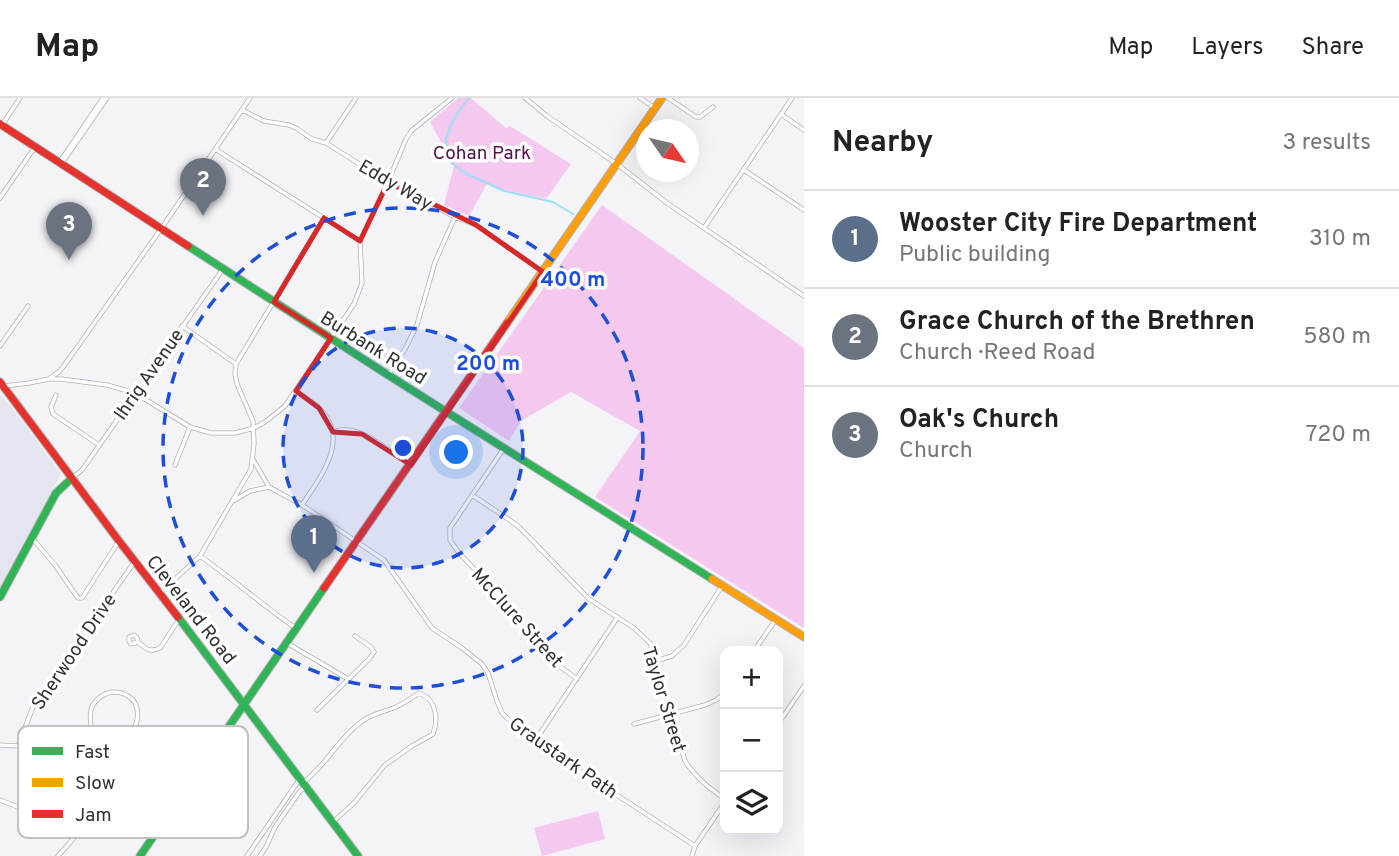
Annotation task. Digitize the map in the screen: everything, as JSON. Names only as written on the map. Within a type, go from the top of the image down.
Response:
[{"type":"main road","points":[[229,726],[662,98]]},
{"type":"main road","name":"Burbank Road","points":[[1,125],[388,375],[804,637]]},
{"type":"main road","name":"Cleveland Road","points":[[1,384],[358,856]]},
{"type":"main road","points":[[0,597],[56,493],[72,478]]},
{"type":"main road","points":[[140,856],[153,838]]},
{"type":"street","points":[[1,125],[20,98]]},
{"type":"street","points":[[60,164],[105,98]]},
{"type":"street","points":[[49,379],[62,368],[250,98]]},
{"type":"street","points":[[326,143],[356,98]]},
{"type":"street","points":[[1,384],[75,379],[107,385],[135,393],[190,428],[220,434],[236,433],[265,422],[281,410],[296,391],[354,304],[362,283],[360,241],[406,139],[411,131],[452,98]]},
{"type":"street","points":[[525,98],[667,203],[804,296]]},
{"type":"street","points":[[640,98],[655,108]]},
{"type":"street","points":[[668,98],[696,117],[713,107]]},
{"type":"street","points":[[704,228],[792,98]]},
{"type":"street","name":"Eddy Way","points":[[242,110],[264,121],[289,125],[312,139],[326,143],[388,182],[455,218],[476,225],[543,272]]},
{"type":"street","points":[[782,115],[804,130]]},
{"type":"street","points":[[0,198],[35,147]]},
{"type":"street","points":[[215,149],[360,241]]},
{"type":"street","points":[[744,170],[804,210]]},
{"type":"street","points":[[160,593],[200,556],[244,483],[253,459],[254,428],[237,384],[236,364],[324,218]]},
{"type":"street","points":[[388,375],[417,325],[435,262],[455,218]]},
{"type":"street","name":"Ihrig Avenue","points":[[72,478],[82,470],[223,269]]},
{"type":"street","points":[[0,346],[28,306]]},
{"type":"street","points":[[182,327],[236,364]]},
{"type":"street","points":[[296,391],[319,408],[328,419],[333,432],[332,452],[325,469],[302,505]]},
{"type":"street","points":[[56,396],[51,407],[53,414],[99,445]]},
{"type":"street","points":[[175,465],[190,428]]},
{"type":"street","points":[[333,432],[343,430],[362,434],[411,464]]},
{"type":"street","name":"McClure Street","points":[[504,447],[450,528],[450,541],[522,619],[555,663],[577,679]]},
{"type":"street","points":[[233,501],[250,491],[269,487],[253,459]]},
{"type":"street","name":"Graustark Path","points":[[269,487],[358,541],[388,564],[432,628],[482,664],[488,673],[502,713],[507,718],[568,763],[695,846]]},
{"type":"street","name":"Taylor Street","points":[[472,495],[511,521],[589,599],[646,637],[653,648],[685,761],[692,773],[720,797]]},
{"type":"street","points":[[32,538],[78,598],[82,598],[119,541]]},
{"type":"street","points":[[200,556],[297,629]]},
{"type":"street","name":"Sherwood Drive","points":[[26,726],[33,707],[135,561]]},
{"type":"street","points":[[656,661],[672,656],[684,645],[722,586]]},
{"type":"street","points":[[537,739],[617,618]]},
{"type":"street","points":[[138,642],[151,651],[156,650],[179,619]]},
{"type":"street","points":[[757,646],[776,619]]},
{"type":"street","points":[[317,710],[374,652],[355,636]]},
{"type":"street","points":[[287,643],[348,679]]},
{"type":"street","points":[[783,717],[804,686]]},
{"type":"street","points":[[92,726],[90,708],[95,701],[102,695],[120,692],[133,700],[138,714],[134,726]]},
{"type":"street","points":[[247,856],[278,812],[303,783],[319,770],[349,732],[362,721],[419,693],[426,696],[433,703],[436,715],[433,734],[385,765],[354,803],[333,822]]},
{"type":"street","points":[[634,724],[705,705],[720,697]]},
{"type":"street","points":[[0,745],[18,746]]},
{"type":"street","points":[[260,856],[303,783]]},
{"type":"street","points":[[0,800],[18,807]]},
{"type":"street","points":[[692,856],[695,846],[720,808]]},
{"type":"street","points":[[278,812],[283,816]]},
{"type":"street","points":[[58,856],[74,838]]},
{"type":"highlighted area","points":[[388,182],[476,225],[543,272],[411,465],[362,434],[333,432],[319,408],[296,391],[331,338],[274,302],[324,218],[360,241]]},
{"type":"shaded area","points":[[0,394],[61,474],[0,589]]},
{"type":"green space","name":"Cohan Park","points":[[458,98],[471,98],[506,128],[510,126],[571,164],[546,199],[487,184],[469,216],[444,205],[454,166],[430,122]]},
{"type":"green space","points":[[602,205],[804,348],[804,628],[595,497],[640,431],[571,392],[521,421],[509,441],[459,408]]},
{"type":"green space","points":[[598,811],[605,839],[542,856],[534,828]]},
{"type":"waterway","points":[[469,98],[452,123],[446,138],[450,162],[465,173],[504,191],[553,202],[573,214]]},
{"type":"traffic: fast","points":[[188,246],[712,579]]},
{"type":"traffic: fast","points":[[0,597],[56,493],[72,478]]},
{"type":"traffic: fast","points":[[229,726],[324,588]]},
{"type":"traffic: fast","points":[[178,617],[358,856]]},
{"type":"traffic: fast","points":[[140,856],[152,838]]},
{"type":"traffic: slow","points":[[507,323],[662,98]]},
{"type":"traffic: slow","points":[[712,579],[804,637]]},
{"type":"traffic: jam","points":[[0,124],[188,246]]},
{"type":"traffic: jam","points":[[324,588],[507,323]]},
{"type":"traffic: jam","points":[[0,382],[178,617]]},
{"type":"place","name":"Grace Church of the Brethren","points":[[203,216]]},
{"type":"place","name":"Oak's Church","points":[[69,260]]},
{"type":"place","name":"Wooster City Fire Department","points":[[314,573]]}]
